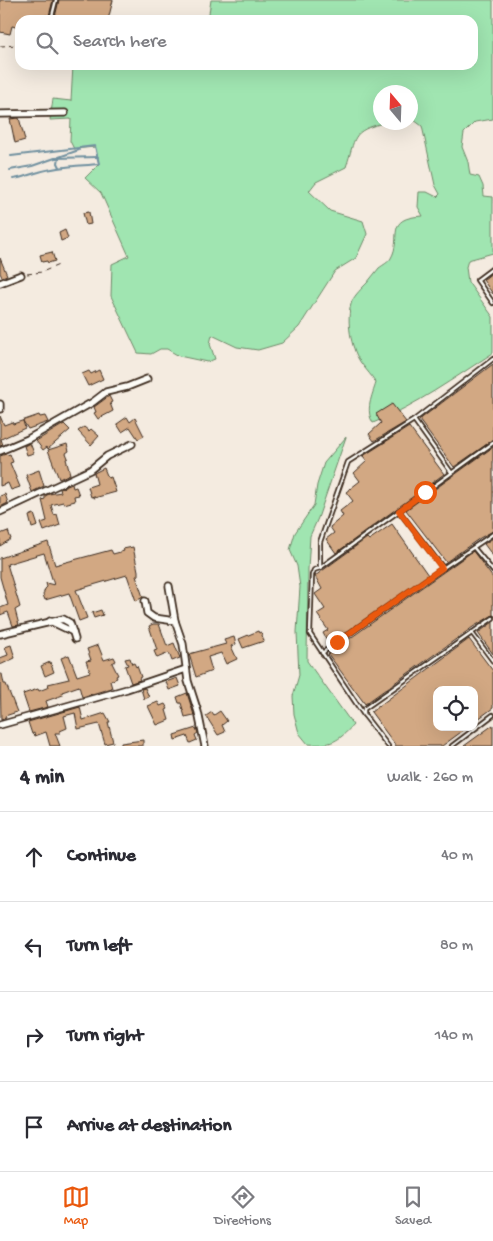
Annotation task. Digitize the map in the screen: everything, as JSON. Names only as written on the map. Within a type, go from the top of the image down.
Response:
[{"type":"street","points":[[0,114],[65,113]]},
{"type":"street","points":[[0,283],[21,275]]},
{"type":"street","points":[[0,451],[28,439],[106,392],[127,387],[147,379]]},
{"type":"street","points":[[0,404],[0,409]]},
{"type":"street","points":[[0,512],[90,470],[106,456],[132,444]]},
{"type":"street","points":[[169,586],[175,621],[183,644],[186,669],[205,746]]},
{"type":"street","points":[[145,601],[147,613],[154,618],[175,621]]},
{"type":"street","points":[[0,634],[63,619],[68,620],[75,639]]},
{"type":"street","points":[[0,725],[127,689],[186,669]]},
{"type":"lane","points":[[52,15],[56,0]]},
{"type":"lane","points":[[493,268],[477,280],[493,303]]},
{"type":"lane","points":[[320,568],[320,542],[348,462],[414,420],[493,359]]},
{"type":"lane","points":[[414,420],[451,472]]},
{"type":"lane","points":[[388,746],[364,715],[310,634],[312,575],[314,570],[320,568],[493,443]]},
{"type":"lane","points":[[399,511],[442,568]]},
{"type":"lane","points":[[322,653],[493,534]]},
{"type":"lane","points":[[474,548],[493,571]]},
{"type":"lane","points":[[364,715],[364,708],[493,618]]},
{"type":"lane","points":[[472,633],[493,661]]},
{"type":"lane","points":[[452,746],[493,715]]},
{"type":"path","points":[[0,46],[15,45]]},
{"type":"path","points":[[21,275],[42,272],[61,264]]},
{"type":"green space","points":[[211,0],[493,0],[493,119],[475,122],[464,133],[462,147],[468,162],[470,175],[479,177],[483,186],[484,196],[493,197],[493,253],[468,260],[466,267],[468,282],[493,317],[493,353],[420,400],[373,423],[369,408],[376,383],[355,352],[349,322],[350,307],[357,294],[379,268],[391,258],[398,225],[403,220],[423,216],[418,207],[419,192],[427,192],[437,197],[440,194],[435,185],[422,126],[418,123],[418,85],[373,85],[373,126],[365,129],[356,137],[346,167],[316,182],[309,191],[330,211],[363,221],[367,234],[356,258],[335,271],[299,327],[282,343],[258,350],[237,347],[212,335],[210,344],[215,359],[207,362],[179,356],[167,349],[160,349],[151,354],[138,353],[111,296],[112,264],[129,256],[101,193],[85,178],[99,164],[95,147],[74,149],[70,141],[71,119],[50,120],[53,99],[71,101],[73,70],[478,70],[478,15],[209,15]]},
{"type":"green space","points":[[346,437],[310,536],[307,661],[353,725],[339,739],[323,744],[308,744],[299,733],[294,714],[293,696],[299,675],[297,632],[300,587],[297,566],[290,550],[295,533],[314,505],[317,485],[324,463]]},
{"type":"building","points":[[0,0],[53,0],[49,15],[15,15],[15,27],[12,26],[10,34],[0,32]]},
{"type":"building","points":[[59,0],[113,0],[109,15],[55,15]]},
{"type":"building","points":[[19,118],[25,140],[15,143],[10,119]]},
{"type":"building","points":[[89,212],[91,224],[86,225],[83,213]]},
{"type":"building","points":[[65,230],[68,238],[61,241],[59,233]]},
{"type":"building","points":[[52,252],[55,261],[42,262],[40,255]]},
{"type":"building","points":[[0,258],[7,275],[2,277],[0,273]]},
{"type":"building","points":[[493,272],[493,294],[483,280]]},
{"type":"building","points":[[493,364],[493,440],[454,467],[419,420]]},
{"type":"building","points":[[99,370],[103,379],[88,386],[82,374],[89,371],[91,374]]},
{"type":"building","points":[[109,396],[113,411],[98,419],[94,413],[96,412],[94,407]]},
{"type":"building","points":[[392,404],[406,422],[374,441],[369,434],[381,423],[376,414]]},
{"type":"building","points":[[39,415],[40,417],[45,416],[48,422],[28,429],[23,421],[25,428],[1,439],[3,445],[0,446],[0,416],[4,425],[12,422],[13,424]]},
{"type":"building","points":[[127,417],[130,422],[135,418],[144,436],[138,439],[130,427],[122,432],[117,424]]},
{"type":"building","points":[[64,424],[70,430],[48,449],[47,447],[43,450],[36,441]]},
{"type":"building","points":[[84,427],[89,431],[91,429],[99,436],[91,445],[78,431]]},
{"type":"building","points":[[409,427],[444,474],[336,553],[326,539],[334,533],[330,527],[343,516],[340,511],[353,501],[346,492],[360,481],[354,473],[367,461],[363,456]]},
{"type":"building","points":[[30,443],[34,453],[27,455],[24,446]]},
{"type":"building","points":[[67,444],[69,451],[66,453],[68,458],[66,459],[70,474],[59,479],[48,450]]},
{"type":"building","points":[[493,447],[493,531],[446,562],[406,510]]},
{"type":"building","points":[[10,454],[13,462],[10,463],[20,487],[11,490],[8,483],[0,486],[0,456]]},
{"type":"building","points":[[104,468],[108,478],[111,477],[116,492],[94,498],[94,496],[91,497],[88,487],[97,484],[94,473]]},
{"type":"building","points":[[39,470],[44,486],[32,492],[26,475]]},
{"type":"building","points":[[72,484],[73,488],[76,487],[79,495],[74,496],[75,501],[51,505],[54,515],[57,514],[60,525],[44,531],[41,523],[47,521],[42,500],[45,499],[45,496],[61,492],[60,489]]},
{"type":"building","points":[[5,494],[8,503],[0,507],[0,496]]},
{"type":"building","points":[[34,514],[38,526],[32,528],[29,516]]},
{"type":"building","points":[[392,524],[428,575],[329,644],[323,633],[328,630],[317,614],[325,609],[315,594],[322,589],[315,576],[367,538],[369,540]]},
{"type":"building","points":[[8,531],[11,539],[0,546],[0,534]]},
{"type":"building","points":[[493,538],[493,556],[484,544]]},
{"type":"building","points":[[48,542],[55,565],[111,550],[113,554],[133,547],[138,571],[138,576],[136,576],[143,597],[136,601],[127,575],[76,590],[87,618],[79,621],[69,593],[45,600],[43,595],[47,587],[46,583],[54,585],[44,553],[7,564],[20,607],[15,610],[19,625],[13,626],[8,612],[0,615],[0,608],[8,605],[0,577],[0,558]]},
{"type":"building","points":[[473,551],[493,578],[493,615],[473,627],[365,704],[328,654]]},
{"type":"building","points":[[101,610],[103,615],[94,618],[92,613]]},
{"type":"building","points":[[493,622],[493,654],[478,633]]},
{"type":"building","points":[[159,624],[167,646],[174,643],[180,658],[172,661],[169,653],[157,658],[154,651],[157,650],[149,626]]},
{"type":"building","points":[[258,631],[259,633],[261,632],[264,641],[243,648],[239,639]]},
{"type":"building","points":[[234,637],[236,644],[231,646],[237,659],[226,664],[221,653],[208,657],[212,671],[196,677],[189,654],[226,644],[224,640]]},
{"type":"building","points":[[469,639],[493,671],[493,708],[478,719],[478,686],[433,686],[433,731],[463,731],[442,746],[396,746],[371,712]]},
{"type":"building","points":[[11,645],[15,658],[0,665],[0,658],[8,655],[5,647]]},
{"type":"building","points":[[98,645],[104,660],[114,657],[116,661],[112,663],[118,675],[116,676],[117,678],[110,681],[112,688],[82,697],[79,686],[62,692],[63,695],[46,701],[48,707],[29,712],[23,694],[38,689],[39,691],[49,687],[48,684],[69,679],[61,658],[69,655],[77,676],[90,672],[86,661],[91,660],[87,649]]},
{"type":"building","points":[[130,658],[132,664],[134,663],[137,666],[141,677],[139,678],[140,680],[131,683],[125,666],[128,665],[125,659]]},
{"type":"building","points":[[50,662],[54,672],[45,676],[41,666]]},
{"type":"building","points":[[0,674],[2,674],[4,684],[6,684],[17,712],[5,716],[6,718],[1,720]]},
{"type":"building","points":[[177,678],[180,686],[169,690],[166,682]]},
{"type":"building","points":[[145,688],[149,697],[144,699],[141,689]]},
{"type":"building","points":[[187,693],[194,715],[185,717],[177,697]]},
{"type":"building","points":[[158,702],[160,706],[165,704],[168,709],[166,710],[169,720],[157,725],[148,706]]},
{"type":"building","points":[[80,707],[83,720],[105,713],[110,722],[108,722],[113,742],[105,744],[99,724],[78,729],[75,713],[64,716],[67,728],[60,731],[60,733],[55,733],[60,746],[50,746],[46,732],[35,736],[34,733],[32,734],[28,722]]},
{"type":"building","points":[[220,711],[227,721],[222,725],[225,732],[218,735],[206,716],[212,712],[214,715]]},
{"type":"building","points":[[493,725],[493,746],[464,746]]},
{"type":"building","points":[[196,728],[198,733],[195,735],[197,740],[190,743],[187,736],[175,740],[174,735]]},
{"type":"building","points":[[143,740],[143,746],[121,746],[121,743]]},
{"type":"waterway","points":[[11,156],[95,146],[99,164],[54,168],[13,179]]},
{"type":"waterway","points":[[60,167],[58,163],[59,157],[79,150]]},
{"type":"waterway","points":[[10,170],[32,166],[55,158],[98,157]]},
{"type":"route","points":[[337,642],[442,568],[399,511],[425,492]]}]
